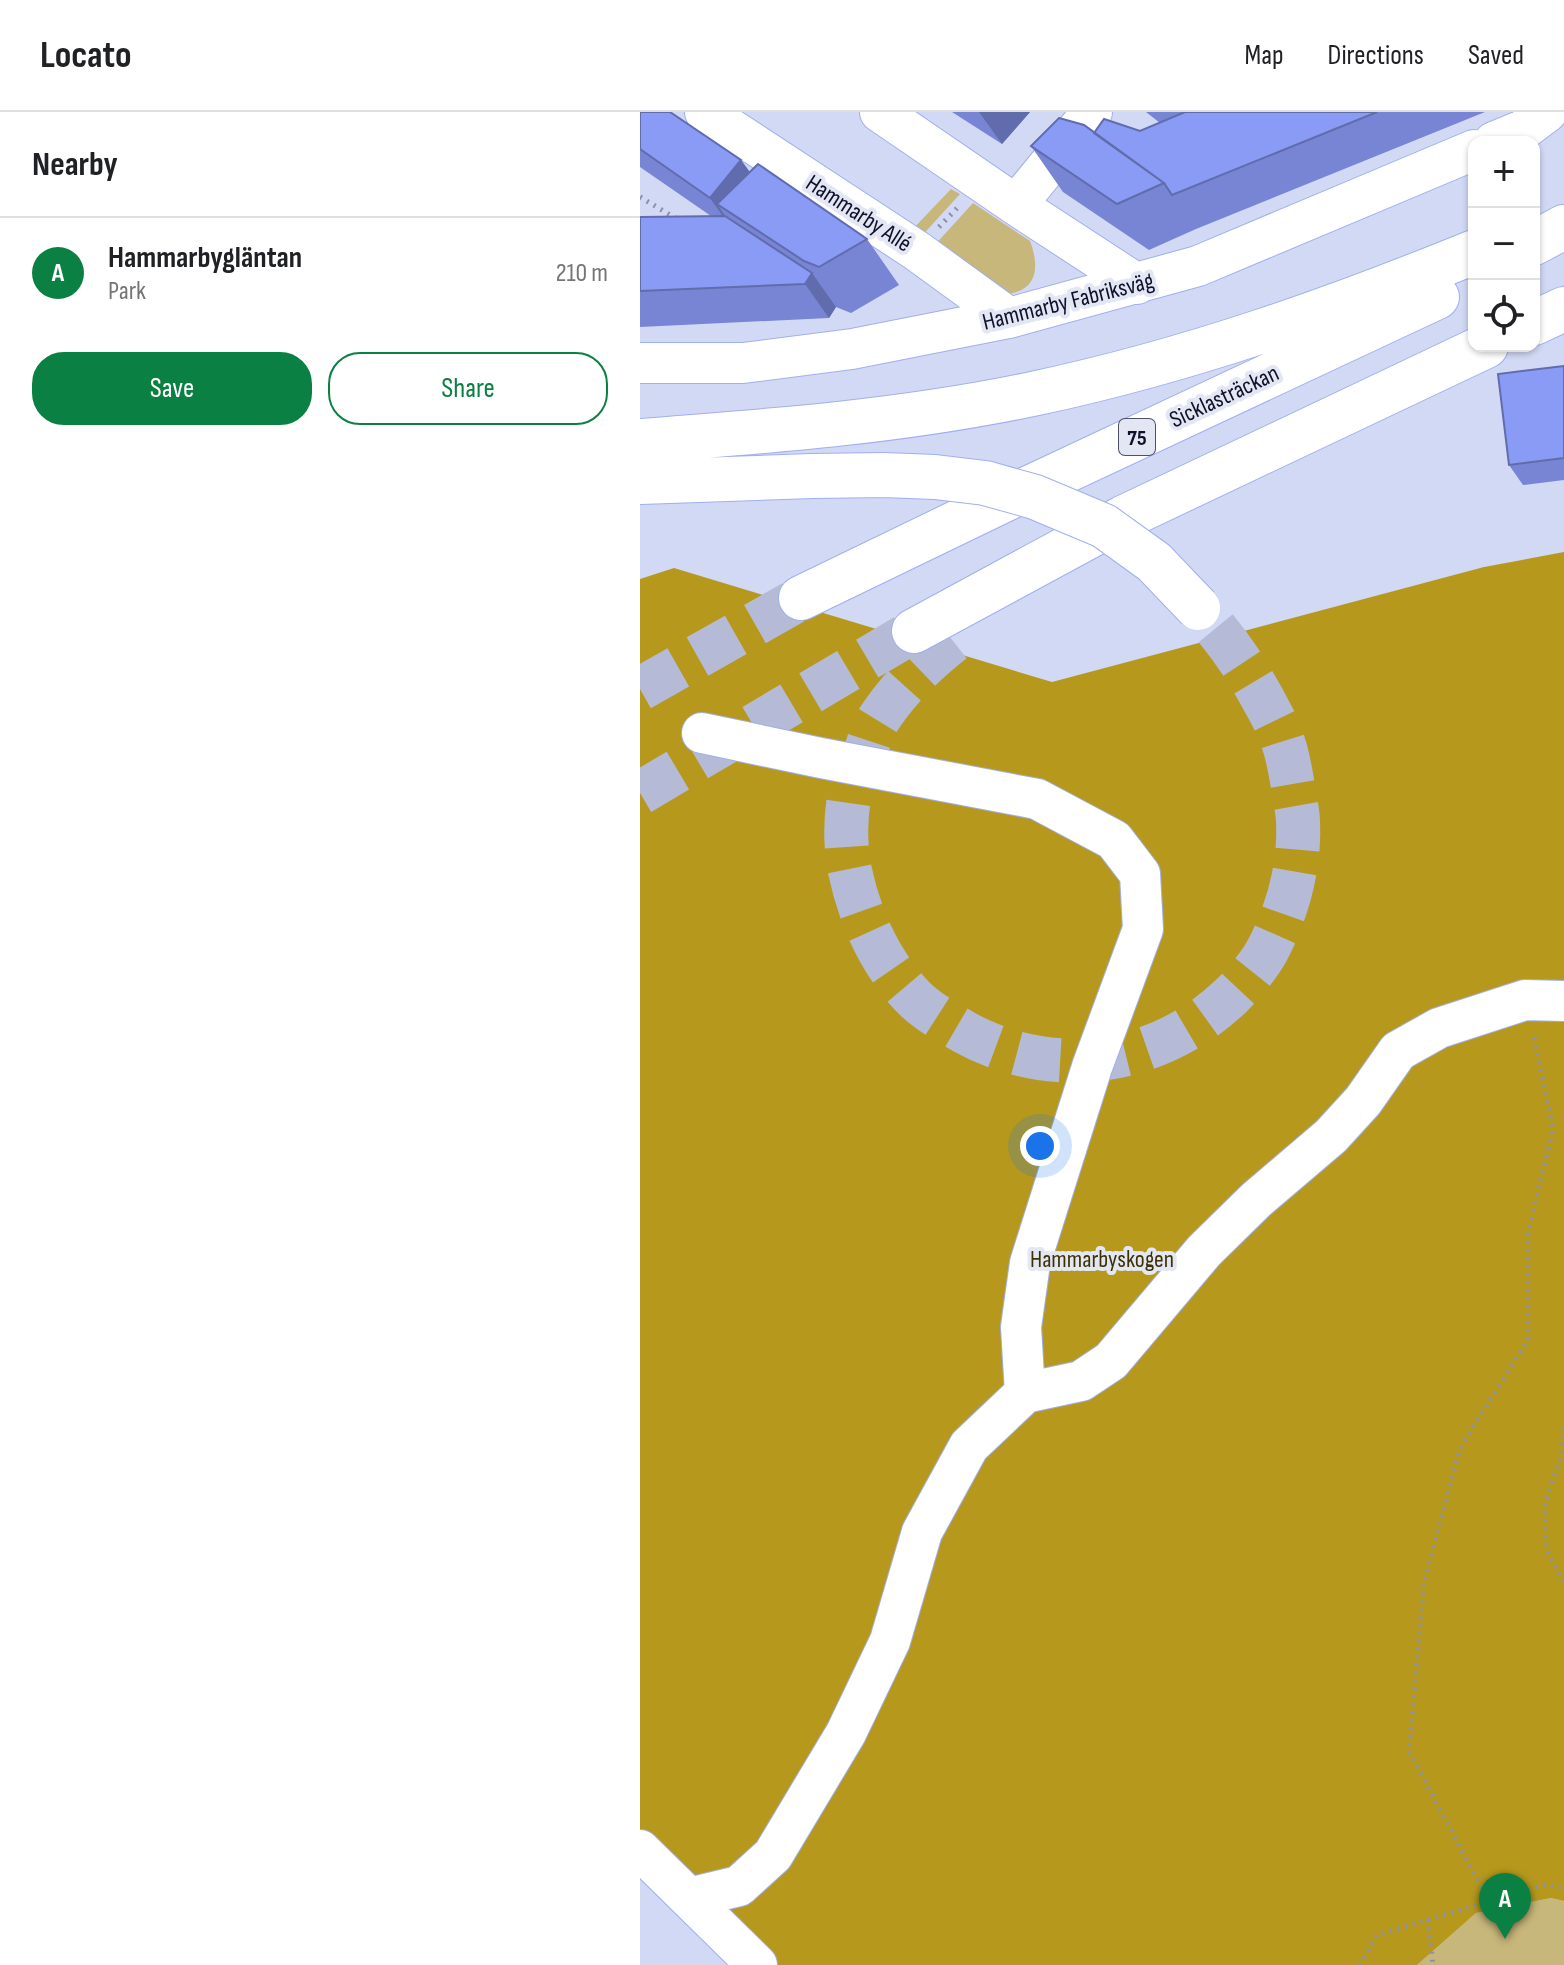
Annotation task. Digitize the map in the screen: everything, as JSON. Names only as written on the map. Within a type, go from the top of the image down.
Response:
[{"type":"highway","points":[[1540,225],[1564,215]]},
{"type":"highway","points":[[1540,240],[1564,227]]},
{"type":"highway","points":[[640,441],[865,422],[1048,391],[1115,375],[1269,329],[1391,286],[1468,254]]},
{"type":"highway","name":"Sicklasträckan","points":[[801,598],[1468,279]]},
{"type":"highway","points":[[1540,320],[1564,309]]},
{"type":"highway","points":[[933,636],[1123,518],[1473,352]]},
{"type":"highway","points":[[640,482],[884,475],[985,483],[1035,497],[1104,526],[1154,562],[1198,608]]},
{"type":"street","name":"Hammarby Allé","points":[[705,112],[917,251],[1009,318]]},
{"type":"street","points":[[880,112],[1137,284]]},
{"type":"street","points":[[1016,205],[1092,112]]},
{"type":"street","points":[[1508,136],[1523,130],[1547,112]]},
{"type":"street","name":"Hammarby Fabriksväg","points":[[640,363],[743,363],[852,349],[1009,318],[1198,266],[1468,153]]},
{"type":"street","points":[[702,733],[1037,799],[1114,840],[1140,874],[1143,929],[1092,1067],[1030,1263],[1021,1327],[1025,1393]]},
{"type":"street","points":[[689,1898],[739,1886],[773,1855],[846,1733],[890,1641],[922,1532],[969,1446],[1025,1393],[1081,1381],[1111,1361],[1204,1251],[1256,1200],[1331,1136],[1363,1101],[1398,1051],[1439,1028],[1545,1001]]},
{"type":"street","points":[[640,1850],[757,1965]]},
{"type":"path","points":[[917,251],[982,182]]},
{"type":"path","points":[[640,197],[686,225]]},
{"type":"path","points":[[1489,1902],[1409,1751],[1424,1582],[1460,1448],[1528,1340],[1528,1233],[1553,1129],[1545,1001]]},
{"type":"path","points":[[1564,1427],[1561,1456],[1545,1503],[1546,1549],[1564,1583]]},
{"type":"path","points":[[1360,1965],[1377,1935],[1547,1884],[1564,1889]]},
{"type":"path","points":[[1428,1920],[1433,1965]]},
{"type":"shaded area","points":[[951,189],[960,194],[919,239],[909,233]]},
{"type":"shaded area","points":[[973,203],[1030,241],[1035,259],[1034,275],[1031,282],[1018,292],[1007,294],[932,248]]},
{"type":"shaded area","points":[[1551,1898],[1564,1901],[1564,1965],[1417,1965],[1476,1913]]},
{"type":"green space","name":"Hammarbyskogen","points":[[1564,552],[1564,1901],[1551,1898],[1476,1913],[1417,1965],[771,1965],[640,1835],[640,579],[674,568],[1052,682],[1484,567]]},
{"type":"building","points":[[640,112],[670,112],[741,160],[710,198],[640,149]]},
{"type":"building","points":[[1185,112],[1377,112],[1172,195],[1164,183],[1094,133],[1104,119],[1140,131]]},
{"type":"building","points":[[1059,118],[1084,125],[1164,183],[1117,204],[1031,146]]},
{"type":"building","points":[[758,164],[867,239],[819,267],[804,261],[717,204]]},
{"type":"building","points":[[725,216],[812,273],[805,284],[640,291],[640,217]]},
{"type":"building","points":[[1564,366],[1564,458],[1509,465],[1498,374]]},
{"type":"tunnel","points":[[640,689],[801,598]]},
{"type":"tunnel","points":[[953,641],[894,698],[875,726],[855,775],[848,802],[846,842],[859,906],[881,955],[925,1008],[964,1032],[998,1047],[1033,1057],[1068,1061],[1103,1059],[1138,1051],[1171,1038],[1202,1020],[1231,996],[1268,949],[1287,903],[1295,871],[1298,818],[1290,768],[1278,728],[1242,664],[1198,608]]},
{"type":"tunnel","points":[[640,793],[914,631]]},
{"type":"place","name":"Hammarbygläntan","points":[[1505,1939]]}]
